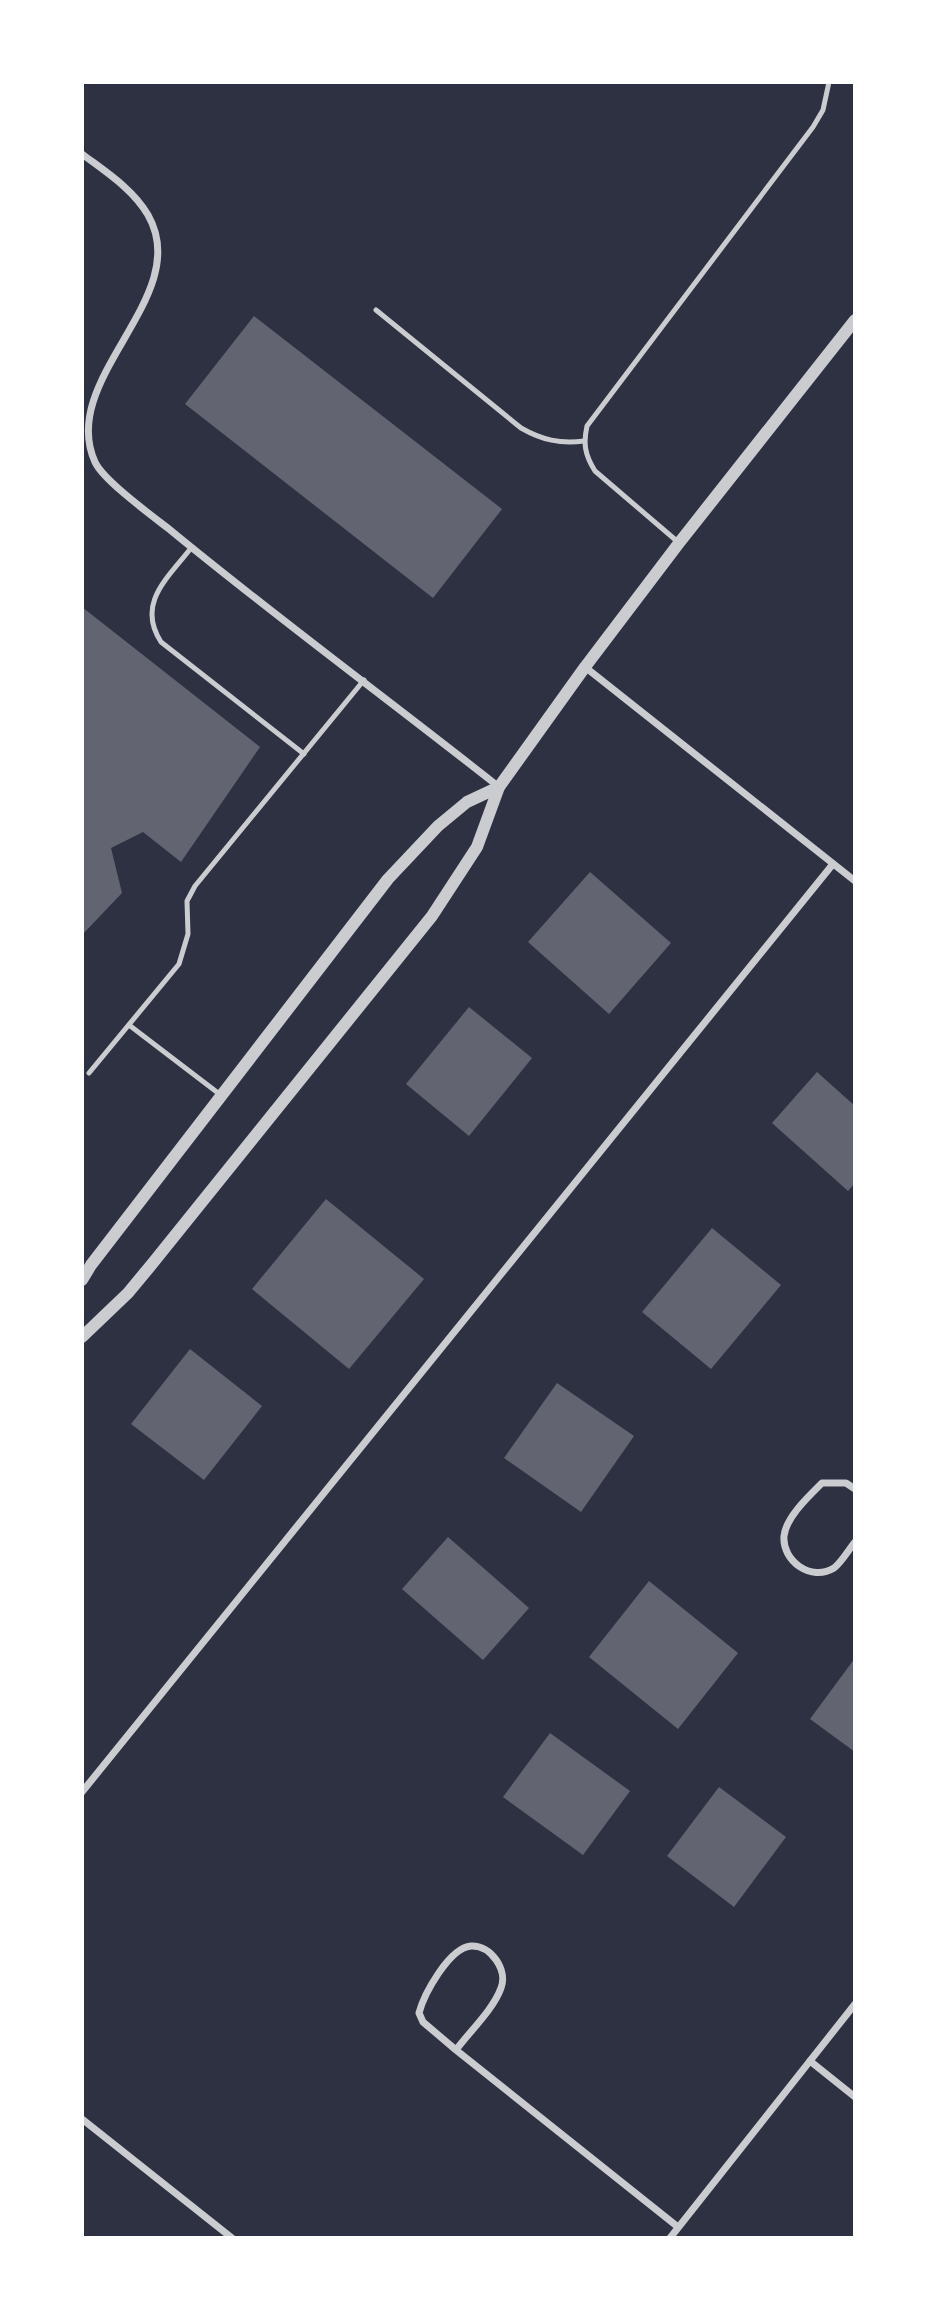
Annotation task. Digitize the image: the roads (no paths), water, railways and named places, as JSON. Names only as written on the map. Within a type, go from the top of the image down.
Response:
[{"type":"street","points":[[82,154],[125,187],[148,215],[158,243],[157,267],[148,293],[107,370],[92,407],[87,436],[95,464],[121,491],[191,548],[499,786]]},
{"type":"street","points":[[82,1337],[128,1293],[432,916],[477,847],[499,786],[679,543],[855,320]]},
{"type":"street","points":[[585,667],[855,881]]},
{"type":"street","points":[[82,1280],[388,880],[412,852],[467,802],[499,786]]},
{"type":"street","points":[[82,1792],[833,864]]},
{"type":"street","points":[[855,1489],[846,1483],[822,1483],[789,1521],[784,1534],[785,1548],[792,1561],[801,1569],[817,1572],[834,1567],[855,1542]]},
{"type":"street","points":[[456,2050],[501,1989],[504,1975],[496,1960],[483,1949],[472,1946],[461,1949],[450,1959],[429,1986],[419,2013],[423,2022],[456,2050],[678,2227]]},
{"type":"street","points":[[670,2238],[855,2004]]},
{"type":"street","points":[[810,2061],[855,2096]]},
{"type":"street","points":[[82,2119],[232,2238]]},
{"type":"lane","points":[[679,543],[595,471],[586,457],[583,441],[587,426],[813,127],[823,110],[830,82]]},
{"type":"lane","points":[[376,310],[521,428],[551,441],[583,441]]},
{"type":"lane","points":[[191,548],[154,598],[151,609],[155,632],[161,642],[304,754]]},
{"type":"lane","points":[[89,1073],[179,964],[188,934],[187,901],[195,886],[364,680]]},
{"type":"lane","points":[[129,1025],[222,1096]]}]
